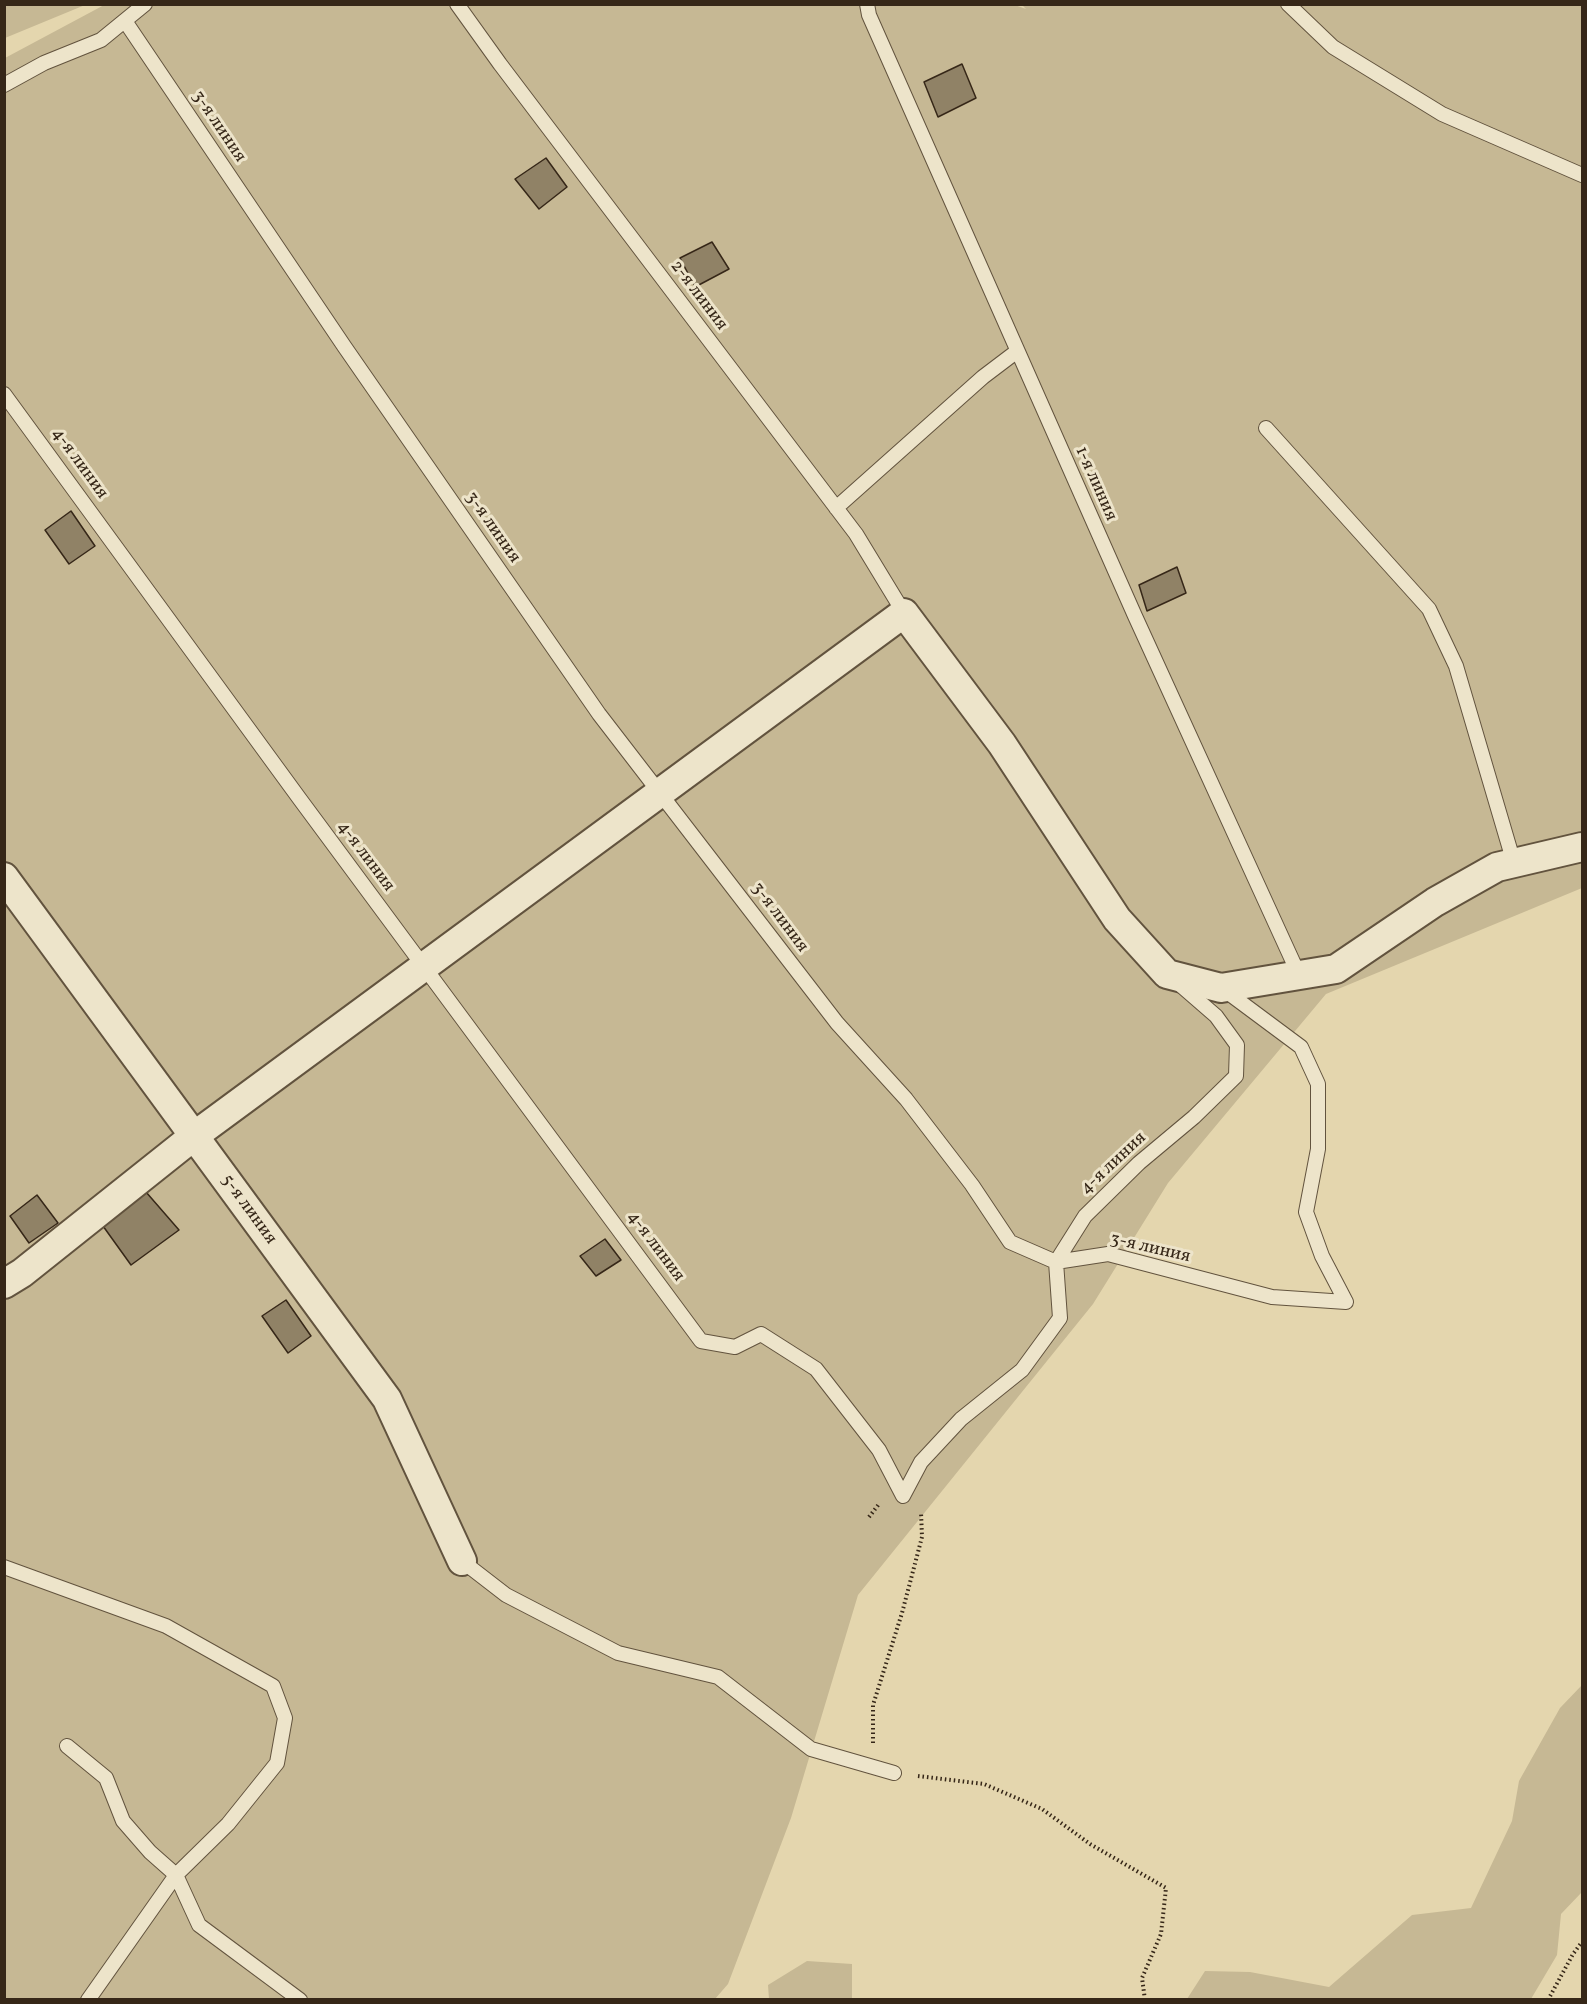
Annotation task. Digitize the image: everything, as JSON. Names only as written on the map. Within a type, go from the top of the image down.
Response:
[{"type":"street","points":[[4,1284],[22,1274],[194,1136],[904,613],[1002,744],[1117,919],[1167,974],[1221,987],[1336,969],[1435,902],[1497,867],[1582,847]]},
{"type":"street","name":"5-я линия","points":[[9,892],[194,1136],[387,1399],[462,1562]]},
{"type":"lane","points":[[4,85],[44,63],[101,40],[146,4]]},
{"type":"lane","name":"2-я линия","points":[[458,4],[500,64],[856,534],[904,613]]},
{"type":"lane","name":"1-я линия","points":[[867,4],[869,15],[1134,616],[1299,975]]},
{"type":"lane","points":[[1288,4],[1333,47],[1442,114],[1582,176]]},
{"type":"lane","name":"3-я линия","points":[[125,21],[351,356],[599,714],[837,1023],[906,1099],[972,1185],[1010,1242],[1056,1262],[1108,1254],[1272,1297],[1346,1302],[1322,1256],[1306,1212],[1318,1149],[1318,1084],[1301,1047],[1221,987]]},
{"type":"lane","points":[[836,508],[984,377],[1017,352]]},
{"type":"lane","name":"4-я линия","points":[[4,394],[701,1341],[735,1347],[761,1335],[816,1369],[879,1450],[903,1496]]},
{"type":"lane","points":[[1266,428],[1429,609],[1456,666],[1514,863]]},
{"type":"lane","name":"4-я линия","points":[[1056,1262],[1085,1216],[1139,1163],[1194,1117],[1236,1076],[1237,1045],[1216,1016],[1167,974]]},
{"type":"lane","points":[[903,1496],[921,1462],[961,1419],[1022,1370],[1060,1318],[1056,1262]]},
{"type":"lane","points":[[462,1562],[506,1595],[618,1653],[718,1677],[811,1749],[894,1773]]},
{"type":"lane","points":[[4,1567],[166,1626],[273,1686],[285,1718],[277,1763],[228,1824],[176,1875],[88,2000]]},
{"type":"lane","points":[[67,1746],[106,1778],[123,1821],[150,1852],[176,1875],[199,1925],[300,2000]]},
{"type":"path","points":[[869,1517],[881,1502],[903,1496],[921,1512],[922,1537],[902,1613],[873,1705],[873,1745],[894,1773],[984,1784],[1042,1809],[1090,1844],[1166,1888],[1161,1934],[1142,1978],[1145,2000]]},
{"type":"path","points":[[1548,2000],[1582,1942]]},
{"type":"shaded area","points":[[5,4],[85,4],[85,5],[5,38]]},
{"type":"shaded area","points":[[106,4],[1012,4],[1026,9],[1022,5],[1582,5],[1582,888],[1326,994],[1168,1183],[1093,1304],[858,1595],[791,1818],[728,1984],[715,1999],[5,2000],[5,58]]},
{"type":"shaded area","points":[[1582,1685],[1582,1892],[1561,1914],[1557,1955],[1531,1999],[1187,1999],[1205,1971],[1250,1972],[1329,1987],[1412,1915],[1471,1908],[1512,1821],[1519,1781],[1560,1708]]},
{"type":"shaded area","points":[[807,1961],[852,1964],[852,1999],[769,1999],[768,1985]]},
{"type":"building","points":[[962,64],[976,98],[938,117],[924,82]]},
{"type":"building","points":[[546,158],[567,187],[539,209],[515,179]]},
{"type":"building","points":[[712,242],[729,269],[695,287],[680,258]]},
{"type":"building","points":[[71,511],[95,546],[69,564],[45,530]]},
{"type":"building","points":[[1177,567],[1186,593],[1147,611],[1139,585]]},
{"type":"building","points":[[146,1192],[179,1230],[131,1265],[103,1226]]},
{"type":"building","points":[[37,1195],[58,1223],[29,1243],[10,1216]]},
{"type":"building","points":[[605,1239],[621,1260],[596,1276],[580,1256]]},
{"type":"building","points":[[286,1300],[311,1336],[288,1353],[262,1316]]}]
